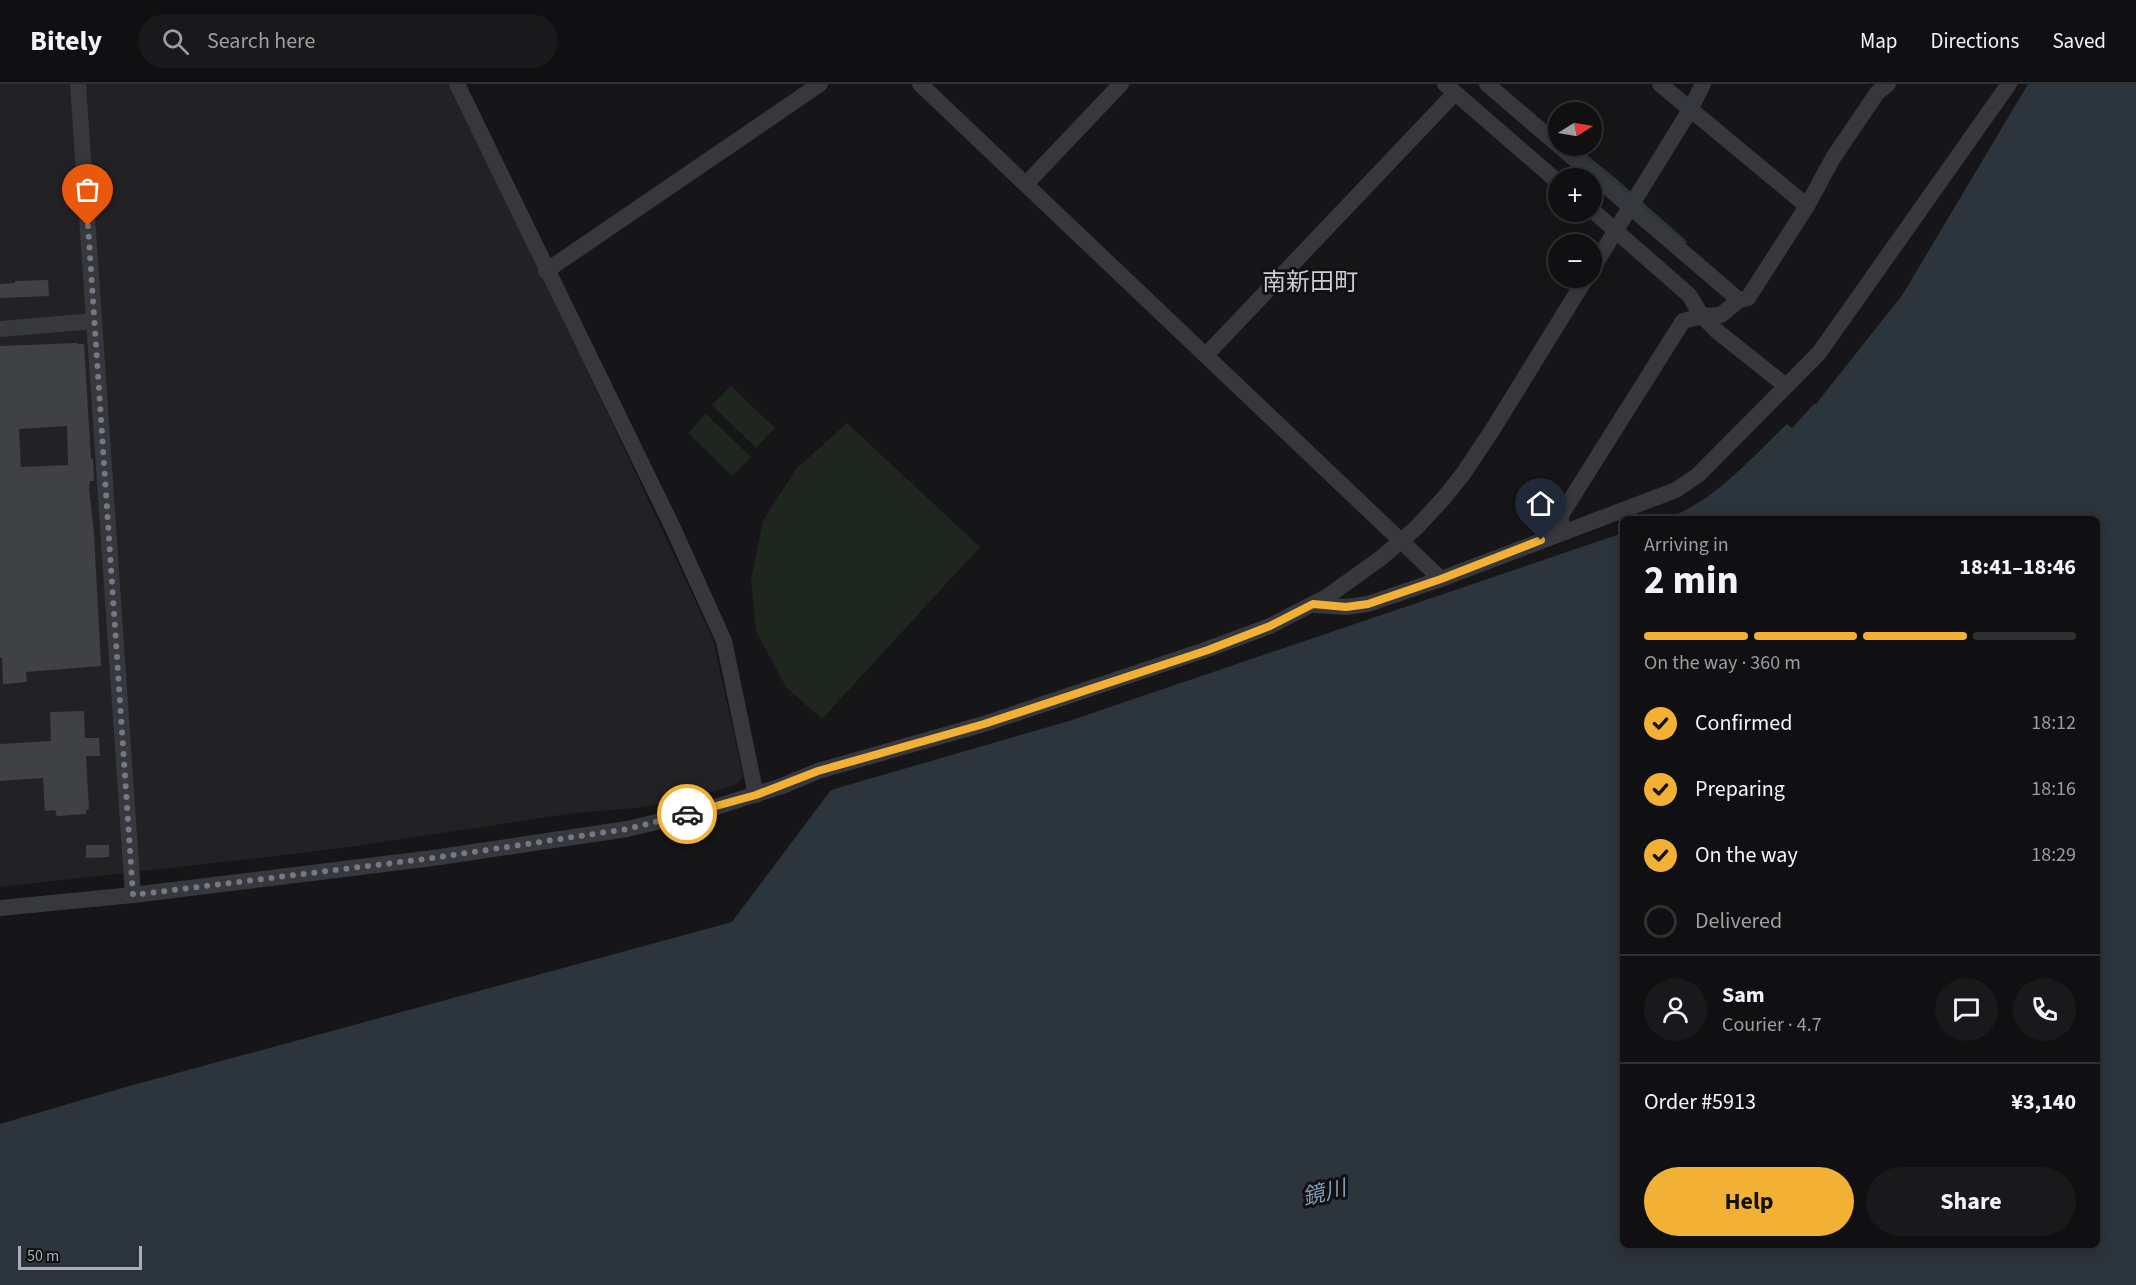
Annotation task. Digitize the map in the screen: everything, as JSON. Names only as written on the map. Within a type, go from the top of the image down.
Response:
[{"type":"street","points":[[78,84],[133,895]]},
{"type":"street","points":[[457,84],[672,526],[724,641],[756,795]]},
{"type":"street","points":[[546,271],[820,84]]},
{"type":"street","points":[[920,84],[1441,579]]},
{"type":"street","points":[[1026,184],[1121,84]]},
{"type":"street","points":[[1487,84],[1739,300]]},
{"type":"street","points":[[1660,84],[1807,206]]},
{"type":"street","points":[[1602,252],[1690,110],[1703,84]]},
{"type":"street","points":[[1561,533],[1561,515],[1683,321],[1702,316],[1721,315],[1739,300],[1748,298],[1807,206],[1833,158],[1877,93],[1888,84]]},
{"type":"street","points":[[1313,604],[1346,607],[1368,604],[1441,579],[1676,490],[1698,475],[1819,353],[2009,84]]},
{"type":"street","points":[[1206,356],[1450,88],[1548,173]]},
{"type":"street","points":[[1602,219],[1689,295],[1702,316],[1718,332],[1786,386]]},
{"type":"street","points":[[0,909],[433,858],[627,829],[700,812],[756,795],[818,771],[984,724],[1208,650],[1270,626],[1328,596],[1381,558],[1436,506],[1463,474],[1493,429],[1580,288]]},
{"type":"street","points":[[0,329],[94,321]]},
{"type":"shaded area","points":[[0,84],[449,84],[611,420],[713,639],[743,776],[737,784],[693,798],[635,808],[574,813],[349,847],[0,887]]},
{"type":"shaded area","points":[[731,386],[775,428],[756,448],[712,405]]},
{"type":"shaded area","points":[[706,414],[751,457],[732,476],[688,433]]},
{"type":"shaded area","points":[[847,423],[980,547],[822,719],[786,687],[756,631],[751,579],[763,521],[796,469]]},
{"type":"water","name":"鏡川","points":[[2028,84],[2136,84],[2136,1285],[0,1285],[0,1124],[126,1087],[732,922],[831,790],[1069,721],[1620,534],[1620,1248],[2100,1248],[2100,516],[1672,516],[1700,502],[1715,491],[1787,424],[1792,428],[1816,404],[1903,294]]},
{"type":"building","points":[[48,280],[49,296],[0,298],[0,284]]},
{"type":"building","points":[[84,344],[91,459],[93,459],[94,481],[90,481],[89,489],[94,533],[101,666],[26,672],[27,682],[3,684],[2,658],[0,658],[0,346]],"holes":[[[67,426],[68,465],[21,467],[19,429]]]},
{"type":"building","points":[[84,711],[85,738],[99,738],[100,756],[86,756],[89,809],[86,810],[86,814],[57,816],[55,810],[45,811],[43,778],[0,781],[0,744],[51,741],[50,712]]},
{"type":"building","points":[[86,845],[109,845],[109,857],[86,858]]},
{"type":"waterway","points":[[1584,156],[1684,242]]},
{"type":"way so far","points":[[88,226],[133,895],[433,858],[627,829],[687,814]]},
{"type":"district","name":"南新田町","points":[[1310,282]]},
{"type":"route","points":[[687,814],[756,795],[818,771],[984,724],[1208,650],[1270,626],[1313,604],[1346,607],[1368,604],[1441,579],[1541,540]]}]
